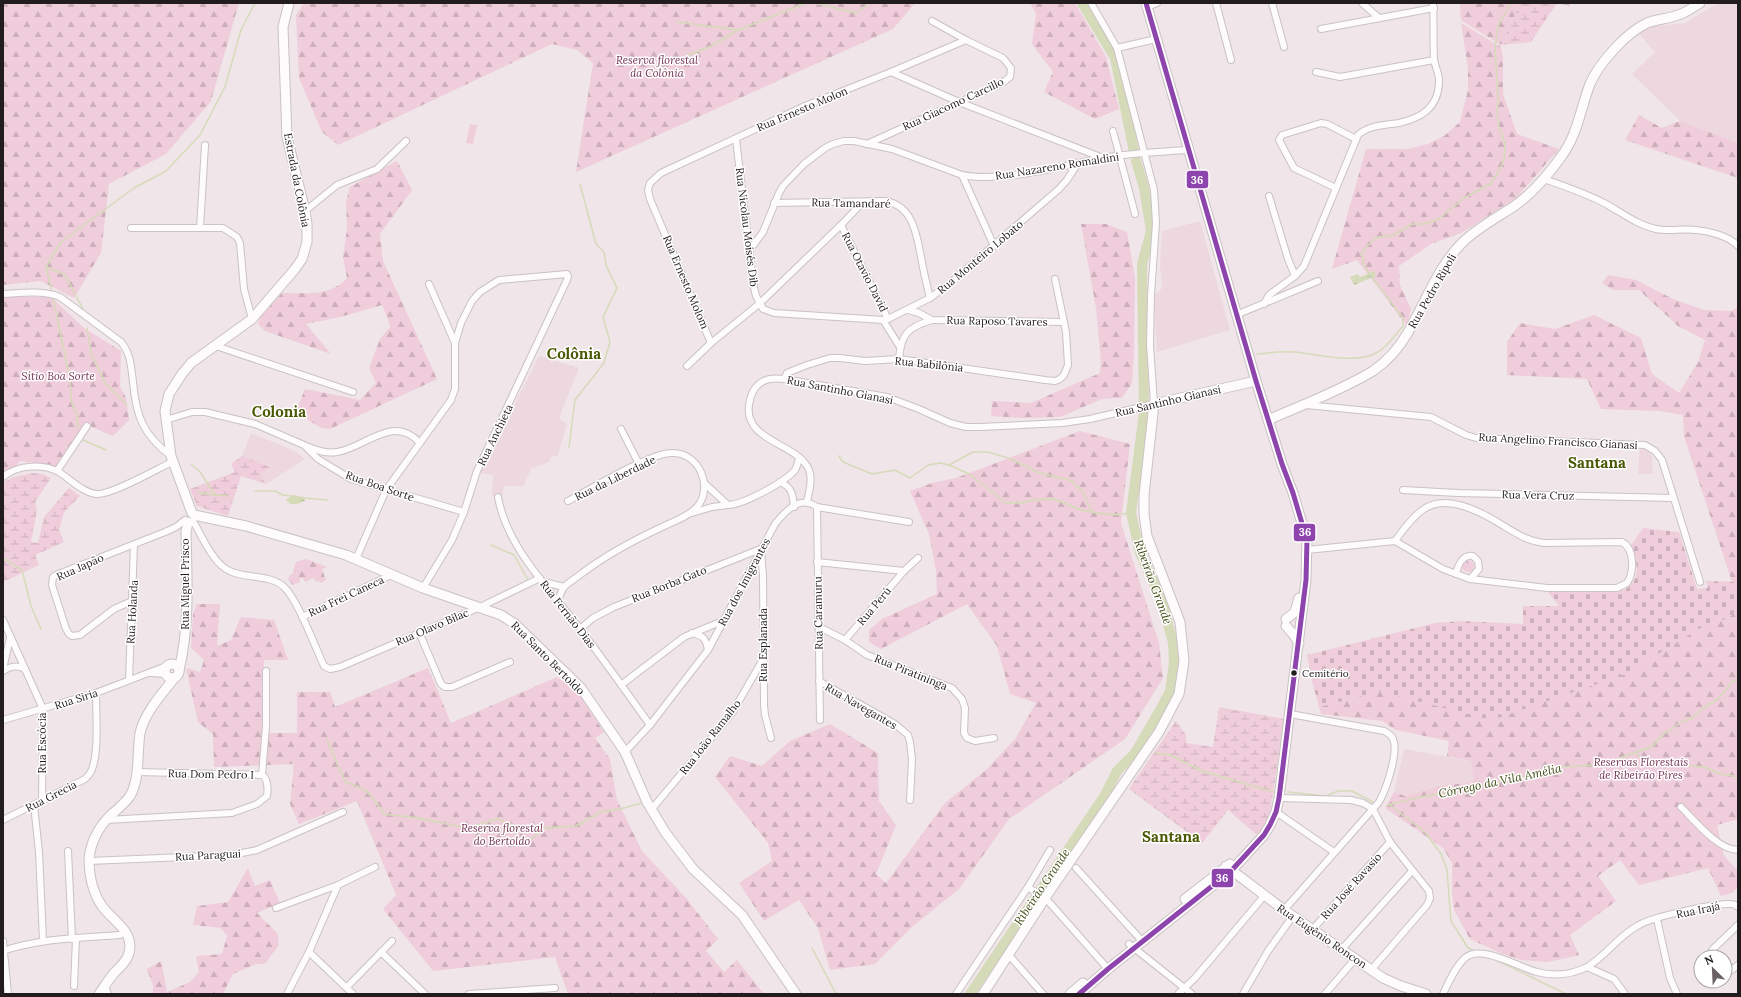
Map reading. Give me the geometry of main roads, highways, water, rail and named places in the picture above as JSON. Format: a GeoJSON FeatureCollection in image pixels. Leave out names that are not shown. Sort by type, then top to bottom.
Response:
{"type":"FeatureCollection","features":[{"type":"Feature","properties":{"kind":"water"},"geometry":{"type":"Polygon","coordinates":[[[1374,271],[1376,276],[1354,285],[1350,277],[1358,274],[1360,277],[1374,271]]]}},
{"type":"Feature","properties":{"kind":"water"},"geometry":{"type":"Polygon","coordinates":[[[292,495],[304,497],[305,501],[290,504],[286,500],[292,495]]]}},
{"type":"Feature","properties":{"kind":"waterway"},"geometry":{"type":"LineString","coordinates":[[46,267],[61,242],[134,188],[166,171],[200,135],[225,87],[241,30],[255,3]]}},
{"type":"Feature","properties":{"kind":"waterway"},"geometry":{"type":"LineString","coordinates":[[677,22],[738,30],[806,3]]}},
{"type":"Feature","properties":{"kind":"waterway"},"geometry":{"type":"LineString","coordinates":[[815,3],[856,13],[870,3]]}},
{"type":"Feature","properties":{"kind":"waterway","name":"Ribeirão Grande"},"geometry":{"type":"LineString","coordinates":[[1082,3],[1115,58],[1134,152]]}},
{"type":"Feature","properties":{"kind":"waterway"},"geometry":{"type":"LineString","coordinates":[[1370,274],[1364,265],[1362,253],[1368,245],[1378,237],[1394,235],[1412,224],[1424,224],[1437,220],[1464,198],[1490,184],[1498,173],[1504,160],[1505,144],[1499,127],[1497,112],[1498,98],[1495,48],[1498,26],[1511,3]]}},
{"type":"Feature","properties":{"kind":"waterway"},"geometry":{"type":"LineString","coordinates":[[686,56],[711,46],[738,30]]}},
{"type":"Feature","properties":{"kind":"waterway","name":"Ribeirão Grande"},"geometry":{"type":"LineString","coordinates":[[970,994],[1105,795],[1117,771],[1135,753],[1170,691],[1174,663],[1173,643],[1161,598],[1140,553],[1131,513],[1144,413],[1142,264],[1151,231],[1144,188],[1136,161]]}},
{"type":"Feature","properties":{"kind":"waterway"},"geometry":{"type":"LineString","coordinates":[[569,447],[575,400],[604,363],[610,342],[603,317],[617,288],[606,265],[604,252],[596,244],[580,184]]}},
{"type":"Feature","properties":{"kind":"waterway"},"geometry":{"type":"LineString","coordinates":[[46,267],[65,275],[84,311]]}},
{"type":"Feature","properties":{"kind":"waterway"},"geometry":{"type":"LineString","coordinates":[[46,267],[51,289]]}},
{"type":"Feature","properties":{"kind":"waterway"},"geometry":{"type":"LineString","coordinates":[[1257,354],[1289,352],[1335,358],[1356,358],[1365,357],[1378,352],[1390,342],[1403,326],[1403,318],[1372,277]]}},
{"type":"Feature","properties":{"kind":"waterway"},"geometry":{"type":"LineString","coordinates":[[53,298],[69,374],[72,404],[77,415],[78,428]]}},
{"type":"Feature","properties":{"kind":"waterway"},"geometry":{"type":"LineString","coordinates":[[87,328],[91,353],[105,383],[127,405]]}},
{"type":"Feature","properties":{"kind":"waterway","name":"Ribeirão Grande"},"geometry":{"type":"LineString","coordinates":[[1144,394],[1151,391]]}},
{"type":"Feature","properties":{"kind":"waterway"},"geometry":{"type":"LineString","coordinates":[[83,440],[106,450]]}},
{"type":"Feature","properties":{"kind":"waterway"},"geometry":{"type":"LineString","coordinates":[[839,456],[842,461],[872,474],[895,470],[910,478],[928,465],[940,463],[949,465],[973,452],[988,452],[1011,459],[1037,472],[1072,481],[1083,492],[1092,512],[1113,515],[1131,513]]}},
{"type":"Feature","properties":{"kind":"waterway"},"geometry":{"type":"LineString","coordinates":[[191,464],[200,472],[215,495]]}},
{"type":"Feature","properties":{"kind":"waterway"},"geometry":{"type":"LineString","coordinates":[[949,465],[969,474],[1006,503],[1022,503],[1032,500],[1054,499],[1081,510],[1092,512]]}},
{"type":"Feature","properties":{"kind":"waterway"},"geometry":{"type":"LineString","coordinates":[[255,491],[275,491],[283,495],[292,496]]}},
{"type":"Feature","properties":{"kind":"waterway"},"geometry":{"type":"LineString","coordinates":[[198,493],[227,496]]}},
{"type":"Feature","properties":{"kind":"waterway"},"geometry":{"type":"LineString","coordinates":[[304,498],[328,500]]}},
{"type":"Feature","properties":{"kind":"waterway"},"geometry":{"type":"LineString","coordinates":[[491,545],[514,555],[528,580]]}},
{"type":"Feature","properties":{"kind":"waterway"},"geometry":{"type":"LineString","coordinates":[[3,558],[22,570],[31,606],[41,629]]}},
{"type":"Feature","properties":{"kind":"waterway","name":"Córrego da Vila Amélia"},"geometry":{"type":"LineString","coordinates":[[1387,805],[1535,775],[1560,767],[1599,765],[1618,759],[1653,746],[1664,734],[1683,721],[1691,719],[1706,706],[1718,699],[1733,681],[1738,679]]}},
{"type":"Feature","properties":{"kind":"waterway"},"geometry":{"type":"LineString","coordinates":[[327,740],[345,782],[359,787],[369,793],[384,814],[418,818],[467,828],[497,819],[513,825],[519,844],[532,839],[544,828],[576,826],[601,812],[642,803]]}},
{"type":"Feature","properties":{"kind":"waterway","name":"Córrego da Vila Amélia"},"geometry":{"type":"LineString","coordinates":[[1635,752],[1641,758],[1660,763],[1676,762],[1691,766],[1704,767],[1717,773],[1738,777]]}},
{"type":"Feature","properties":{"kind":"waterway"},"geometry":{"type":"LineString","coordinates":[[1155,753],[1170,755],[1202,771],[1274,792]]}},
{"type":"Feature","properties":{"kind":"waterway"},"geometry":{"type":"LineString","coordinates":[[1288,792],[1326,796],[1338,791],[1352,791],[1373,802]]}},
{"type":"Feature","properties":{"kind":"waterway"},"geometry":{"type":"LineString","coordinates":[[1390,805],[1425,832],[1441,854],[1447,870],[1451,921],[1468,948],[1476,952]]}},
{"type":"Feature","properties":{"kind":"waterway"},"geometry":{"type":"LineString","coordinates":[[812,948],[836,994]]}},
{"type":"Feature","properties":{"kind":"waterway"},"geometry":{"type":"LineString","coordinates":[[1492,958],[1566,994]]}},
{"type":"Feature","properties":{"kind":"place","name":"Cemitério"},"geometry":{"type":"Point","coordinates":[1294,673]}},
{"type":"Feature","properties":{"kind":"district","name":"Colônia"},"geometry":{"type":"Point","coordinates":[574,354]}},
{"type":"Feature","properties":{"kind":"district","name":"Colonia"},"geometry":{"type":"Point","coordinates":[279,412]}},
{"type":"Feature","properties":{"kind":"district","name":"Santana"},"geometry":{"type":"Point","coordinates":[1597,463]}},
{"type":"Feature","properties":{"kind":"district","name":"Santana"},"geometry":{"type":"Point","coordinates":[1171,837]}},
{"type":"Feature","properties":{"kind":"park label","name":"Reserva florestal da Colônia"},"geometry":{"type":"Point","coordinates":[657,66]}},
{"type":"Feature","properties":{"kind":"park label","name":"Sítio Boa Sorte"},"geometry":{"type":"Point","coordinates":[58,376]}},
{"type":"Feature","properties":{"kind":"park label","name":"Reservas Florestais de Ribeirão Pires"},"geometry":{"type":"Point","coordinates":[1641,768]}},
{"type":"Feature","properties":{"kind":"park label","name":"Reserva florestal do Bertoldo"},"geometry":{"type":"Point","coordinates":[502,834]}}]}
